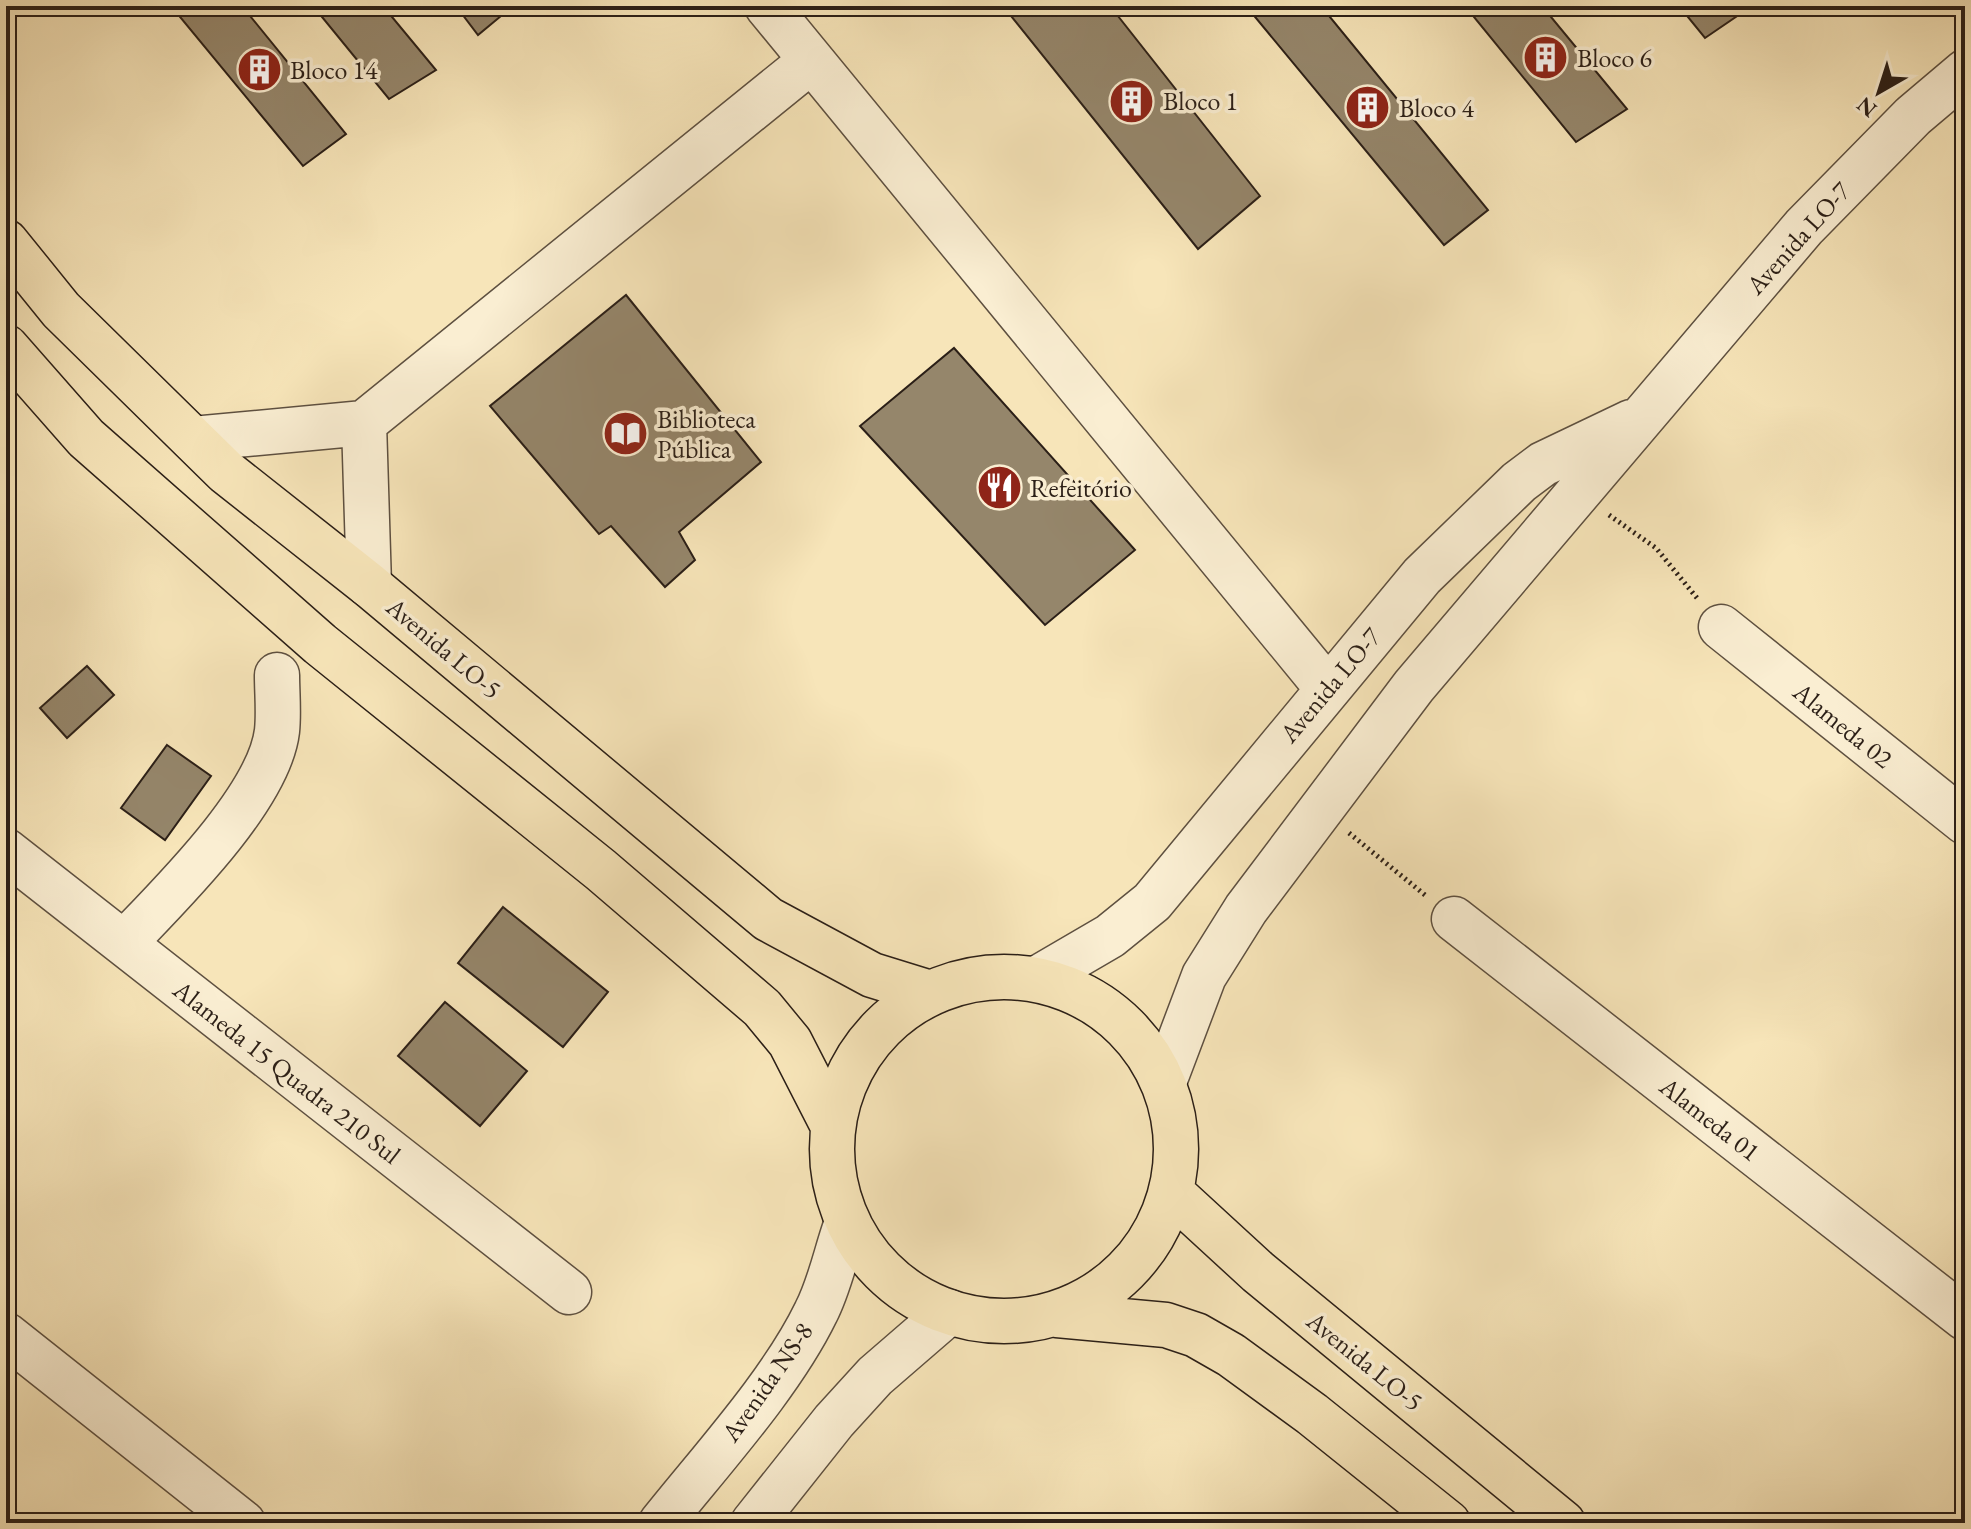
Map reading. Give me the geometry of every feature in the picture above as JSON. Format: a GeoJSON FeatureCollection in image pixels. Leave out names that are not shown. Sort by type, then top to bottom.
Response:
{"type":"FeatureCollection","features":[{"type":"Feature","properties":{"kind":"main road","name":"Avenida LO-5"},"geometry":{"type":"LineString","coordinates":[[6,242],[61,310],[226,472],[369,585],[768,919],[872,975],[927,992]]}},
{"type":"Feature","properties":{"kind":"main road"},"geometry":{"type":"LineString","coordinates":[[6,347],[86,438],[297,624],[601,870],[762,1008],[790,1042],[832,1124]]}},
{"type":"Feature","properties":{"kind":"main road"},"geometry":{"type":"LineString","coordinates":[[1057,1315],[1108,1288],[1149,1246],[1172,1193],[1178,1137],[1164,1082],[1135,1034],[1090,998],[1038,978],[981,976],[927,992],[881,1025],[848,1071],[832,1124],[833,1181],[846,1225],[891,1281],[949,1312],[999,1323],[1057,1315],[1166,1325],[1196,1335],[1231,1355],[1312,1414],[1448,1523]]}},
{"type":"Feature","properties":{"kind":"main road","name":"Avenida LO-5"},"geometry":{"type":"LineString","coordinates":[[1172,1193],[1258,1272],[1563,1523]]}},
{"type":"Feature","properties":{"kind":"street"},"geometry":{"type":"LineString","coordinates":[[767,6],[1327,688]]}},
{"type":"Feature","properties":{"kind":"street"},"geometry":{"type":"LineString","coordinates":[[193,439],[364,423],[811,61]]}},
{"type":"Feature","properties":{"kind":"street","name":"Avenida LO-7"},"geometry":{"type":"LineString","coordinates":[[1164,1082],[1204,976],[1246,909],[1414,686],[1804,227],[1913,116],[1965,72]]}},
{"type":"Feature","properties":{"kind":"street","name":"Avenida LO-7"},"geometry":{"type":"LineString","coordinates":[[1038,978],[1110,936],[1152,902],[1422,576],[1519,482],[1543,464],[1644,416]]}},
{"type":"Feature","properties":{"kind":"street"},"geometry":{"type":"LineString","coordinates":[[364,423],[369,585]]}},
{"type":"Feature","properties":{"kind":"street","name":"Alameda 02"},"geometry":{"type":"LineString","coordinates":[[1721,627],[1965,822]]}},
{"type":"Feature","properties":{"kind":"street"},"geometry":{"type":"LineString","coordinates":[[124,943],[185,879],[243,806],[267,763],[277,732],[277,675]]}},
{"type":"Feature","properties":{"kind":"street","name":"Alameda 15 Quadra 210 Sul"},"geometry":{"type":"LineString","coordinates":[[6,851],[569,1292]]}},
{"type":"Feature","properties":{"kind":"street","name":"Alameda 01"},"geometry":{"type":"LineString","coordinates":[[1454,919],[1965,1318]]}},
{"type":"Feature","properties":{"kind":"street","name":"Avenida NS-8"},"geometry":{"type":"LineString","coordinates":[[661,1523],[800,1342],[818,1309],[846,1225]]}},
{"type":"Feature","properties":{"kind":"street"},"geometry":{"type":"LineString","coordinates":[[753,1523],[834,1421],[875,1376],[949,1312]]}},
{"type":"Feature","properties":{"kind":"street"},"geometry":{"type":"LineString","coordinates":[[6,1335],[243,1523]]}},
{"type":"Feature","properties":{"kind":"path"},"geometry":{"type":"LineString","coordinates":[[1578,494],[1656,548],[1721,627]]}},
{"type":"Feature","properties":{"kind":"path"},"geometry":{"type":"LineString","coordinates":[[1321,810],[1454,919]]}},
{"type":"Feature","properties":{"kind":"building","name":"Bloco 14"},"geometry":{"type":"Polygon","coordinates":[[[171,6],[242,6],[346,134],[303,166],[171,6]]]}},
{"type":"Feature","properties":{"kind":"building"},"geometry":{"type":"Polygon","coordinates":[[[313,6],[383,6],[436,70],[389,99],[313,6]]]}},
{"type":"Feature","properties":{"kind":"building"},"geometry":{"type":"Polygon","coordinates":[[[456,6],[513,6],[478,35],[456,6]]]}},
{"type":"Feature","properties":{"kind":"building"},"geometry":{"type":"Polygon","coordinates":[[[456,6],[513,6],[478,35],[456,6]]]}},
{"type":"Feature","properties":{"kind":"building","name":"Bloco 1"},"geometry":{"type":"Polygon","coordinates":[[[1003,6],[1110,6],[1260,196],[1198,249],[1003,6]]]}},
{"type":"Feature","properties":{"kind":"building","name":"Bloco 4"},"geometry":{"type":"Polygon","coordinates":[[[1246,6],[1321,6],[1488,210],[1444,245],[1246,6]]]}},
{"type":"Feature","properties":{"kind":"building","name":"Bloco 6"},"geometry":{"type":"Polygon","coordinates":[[[1465,6],[1542,6],[1627,109],[1576,142],[1465,6]]]}},
{"type":"Feature","properties":{"kind":"building"},"geometry":{"type":"Polygon","coordinates":[[[1679,6],[1738,6],[1743,12],[1705,38],[1679,6]]]}},
{"type":"Feature","properties":{"kind":"building","name":"Biblioteca Pública"},"geometry":{"type":"Polygon","coordinates":[[[626,295],[761,462],[679,532],[695,560],[665,587],[611,526],[599,534],[490,406],[626,295]]]}},
{"type":"Feature","properties":{"kind":"building","name":"Refeitório"},"geometry":{"type":"Polygon","coordinates":[[[954,348],[1135,550],[1045,625],[860,426],[954,348]]]}},
{"type":"Feature","properties":{"kind":"building"},"geometry":{"type":"Polygon","coordinates":[[[87,666],[114,695],[67,738],[40,708],[87,666]]]}},
{"type":"Feature","properties":{"kind":"building"},"geometry":{"type":"Polygon","coordinates":[[[167,745],[211,776],[165,840],[121,808],[167,745]]]}},
{"type":"Feature","properties":{"kind":"building"},"geometry":{"type":"Polygon","coordinates":[[[503,907],[608,992],[563,1047],[458,963],[503,907]]]}},
{"type":"Feature","properties":{"kind":"building"},"geometry":{"type":"Polygon","coordinates":[[[445,1002],[527,1071],[480,1126],[398,1056],[445,1002]]]}},
{"type":"Feature","properties":{"kind":"place","name":"Bloco 6"},"geometry":{"type":"Point","coordinates":[1546,58]}},
{"type":"Feature","properties":{"kind":"place","name":"Bloco 14"},"geometry":{"type":"Point","coordinates":[259,70]}},
{"type":"Feature","properties":{"kind":"place","name":"Bloco 1"},"geometry":{"type":"Point","coordinates":[1132,101]}},
{"type":"Feature","properties":{"kind":"place","name":"Bloco 4"},"geometry":{"type":"Point","coordinates":[1368,108]}},
{"type":"Feature","properties":{"kind":"place","name":"Biblioteca Pública"},"geometry":{"type":"Point","coordinates":[626,434]}},
{"type":"Feature","properties":{"kind":"place","name":"Refeitório"},"geometry":{"type":"Point","coordinates":[999,488]}}]}
